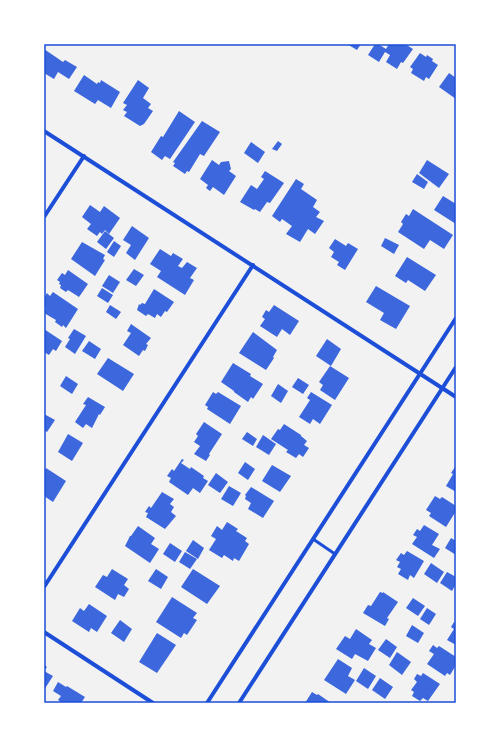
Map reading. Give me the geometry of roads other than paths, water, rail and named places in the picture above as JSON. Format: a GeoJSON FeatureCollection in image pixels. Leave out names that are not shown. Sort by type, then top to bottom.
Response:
{"type":"FeatureCollection","features":[{"type":"Feature","properties":{"kind":"street"},"geometry":{"type":"LineString","coordinates":[[44,131],[456,397]]}},
{"type":"Feature","properties":{"kind":"street"},"geometry":{"type":"LineString","coordinates":[[44,217],[84,156]]}},
{"type":"Feature","properties":{"kind":"street"},"geometry":{"type":"LineString","coordinates":[[44,587],[253,265]]}},
{"type":"Feature","properties":{"kind":"street"},"geometry":{"type":"LineString","coordinates":[[207,703],[456,318]]}},
{"type":"Feature","properties":{"kind":"street"},"geometry":{"type":"LineString","coordinates":[[238,703],[456,367]]}},
{"type":"Feature","properties":{"kind":"street"},"geometry":{"type":"LineString","coordinates":[[44,632],[153,703]]}},
{"type":"Feature","properties":{"kind":"lane"},"geometry":{"type":"LineString","coordinates":[[313,539],[335,554]]}}]}
